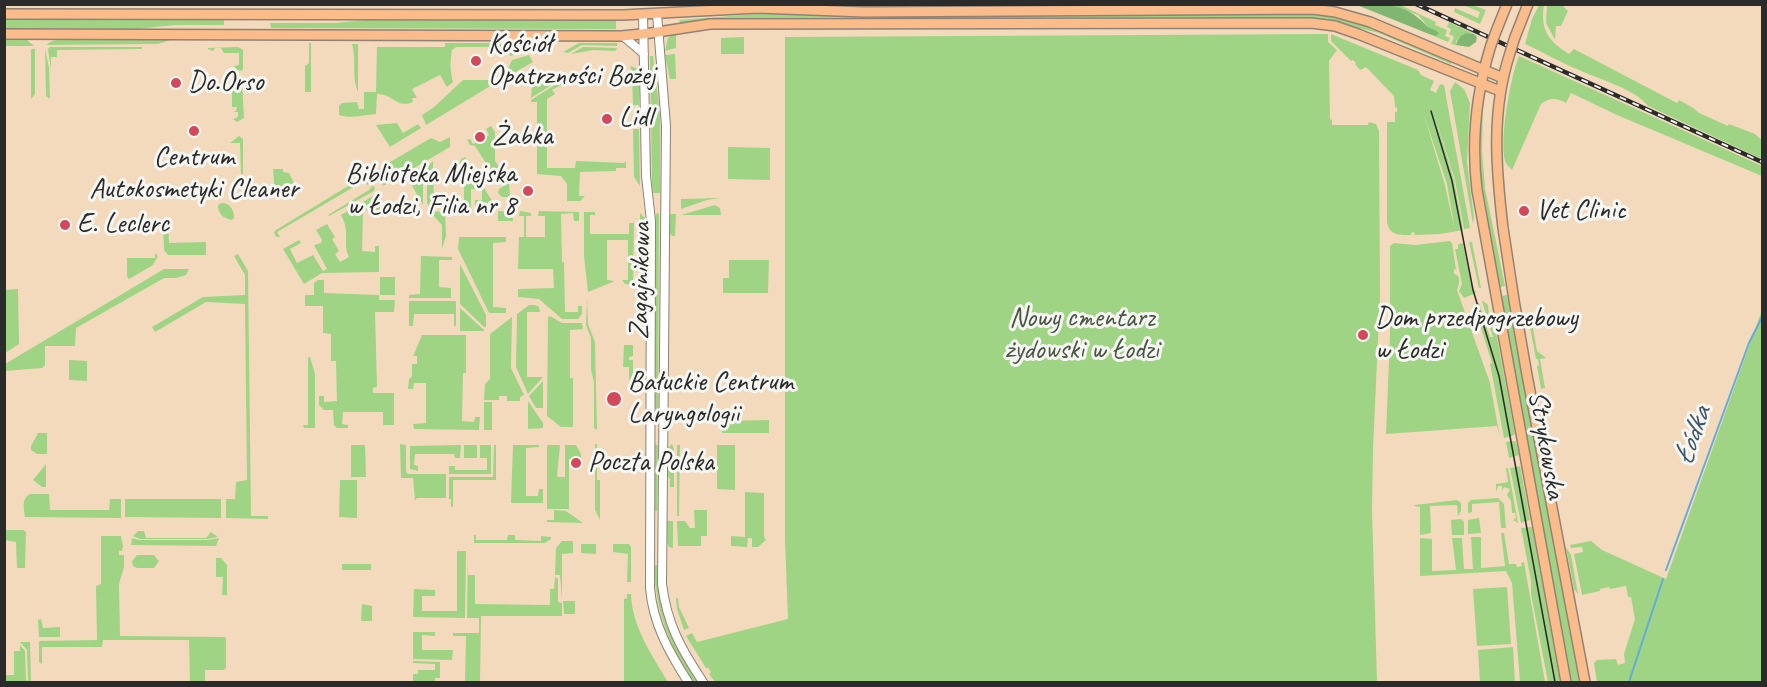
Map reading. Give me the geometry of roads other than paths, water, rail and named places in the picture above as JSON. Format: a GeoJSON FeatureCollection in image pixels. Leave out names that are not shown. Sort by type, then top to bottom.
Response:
{"type":"FeatureCollection","features":[{"type":"Feature","properties":{"kind":"main road","name":"Strykowska"},"geometry":{"type":"LineString","coordinates":[[1507,4],[1491,45],[1480,84],[1474,128],[1477,190],[1566,682]]}},
{"type":"Feature","properties":{"kind":"main road","name":"Strykowska"},"geometry":{"type":"LineString","coordinates":[[1528,4],[1515,37],[1500,91],[1496,126],[1496,162],[1509,275],[1585,682]]}},
{"type":"Feature","properties":{"kind":"main road"},"geometry":{"type":"LineString","coordinates":[[4,14],[657,14],[758,8],[864,12],[1319,10],[1350,15],[1370,22],[1503,78]]}},
{"type":"Feature","properties":{"kind":"main road"},"geometry":{"type":"LineString","coordinates":[[4,34],[623,36],[710,24],[1311,23],[1335,26],[1358,33],[1500,91]]}},
{"type":"Feature","properties":{"kind":"street","name":"Zagajnikowa"},"geometry":{"type":"LineString","coordinates":[[643,14],[646,176],[651,221],[650,588],[653,610],[661,634],[688,682]]}},
{"type":"Feature","properties":{"kind":"street","name":"Zagajnikowa"},"geometry":{"type":"LineString","coordinates":[[657,14],[666,126],[662,584],[667,615],[676,637],[703,682]]}},
{"type":"Feature","properties":{"kind":"street"},"geometry":{"type":"LineString","coordinates":[[623,36],[644,54]]}},
{"type":"Feature","properties":{"kind":"waterway","name":"Łódka"},"geometry":{"type":"LineString","coordinates":[[1666,570],[1749,343],[1762,317]]}},
{"type":"Feature","properties":{"kind":"waterway","name":"Łódka"},"geometry":{"type":"LineString","coordinates":[[1629,682],[1663,579]]}},
{"type":"Feature","properties":{"kind":"tram line"},"geometry":{"type":"LineString","coordinates":[[1431,111],[1452,181],[1473,290],[1499,376],[1555,682]]}},
{"type":"Feature","properties":{"kind":"railway"},"geometry":{"type":"LineString","coordinates":[[1416,4],[1762,162]]}},
{"type":"Feature","properties":{"kind":"place","name":"Kościół Opatrzności Bożej"},"geometry":{"type":"Point","coordinates":[476,61]}},
{"type":"Feature","properties":{"kind":"place","name":"Do.Orso"},"geometry":{"type":"Point","coordinates":[176,83]}},
{"type":"Feature","properties":{"kind":"place","name":"Lidl"},"geometry":{"type":"Point","coordinates":[607,119]}},
{"type":"Feature","properties":{"kind":"place","name":"Centrum Autokosmetyki Cleaner"},"geometry":{"type":"Point","coordinates":[194,131]}},
{"type":"Feature","properties":{"kind":"place","name":"Żabka"},"geometry":{"type":"Point","coordinates":[480,137]}},
{"type":"Feature","properties":{"kind":"place","name":"Biblioteka Miejska w Łodzi, Filia nr 8"},"geometry":{"type":"Point","coordinates":[528,191]}},
{"type":"Feature","properties":{"kind":"place","name":"Vet Clinic"},"geometry":{"type":"Point","coordinates":[1524,211]}},
{"type":"Feature","properties":{"kind":"place","name":"E. Leclerc"},"geometry":{"type":"Point","coordinates":[65,225]}},
{"type":"Feature","properties":{"kind":"place","name":"Dom przedpogrzebowy w Łodzi"},"geometry":{"type":"Point","coordinates":[1363,335]}},
{"type":"Feature","properties":{"kind":"place","name":"Bałuckie Centrum Laryngologii"},"geometry":{"type":"Point","coordinates":[614,399]}},
{"type":"Feature","properties":{"kind":"place","name":"Poczta Polska"},"geometry":{"type":"Point","coordinates":[576,463]}},
{"type":"Feature","properties":{"kind":"park label","name":"Nowy cmentarz żydowski w Łodzi"},"geometry":{"type":"Point","coordinates":[1082,335]}}]}
